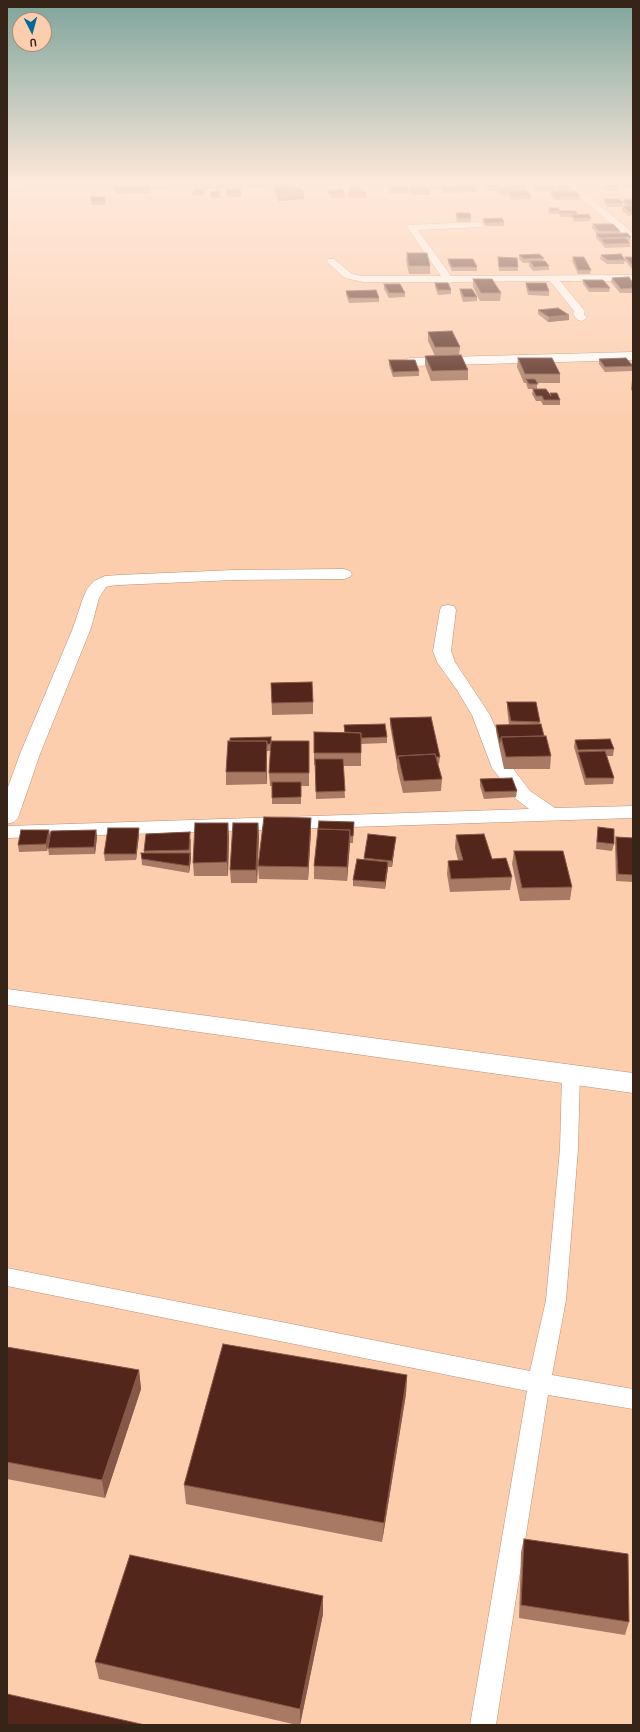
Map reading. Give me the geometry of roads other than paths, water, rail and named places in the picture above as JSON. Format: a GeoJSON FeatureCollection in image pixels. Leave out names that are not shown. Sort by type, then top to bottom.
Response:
{"type":"FeatureCollection","features":[{"type":"Feature","properties":{"kind":"street"},"geometry":{"type":"LineString","coordinates":[[336,265],[350,276],[363,279],[449,280],[633,278]]}},
{"type":"Feature","properties":{"kind":"street"},"geometry":{"type":"LineString","coordinates":[[438,265],[449,280]]}},
{"type":"Feature","properties":{"kind":"street"},"geometry":{"type":"LineString","coordinates":[[553,279],[580,311],[578,314],[582,318]]}},
{"type":"Feature","properties":{"kind":"street"},"geometry":{"type":"LineString","coordinates":[[410,362],[633,356]]}},
{"type":"Feature","properties":{"kind":"street"},"geometry":{"type":"LineString","coordinates":[[7,818],[30,754],[82,628],[91,598],[95,589],[100,584],[105,581],[119,580],[234,575],[344,574]]}},
{"type":"Feature","properties":{"kind":"street"},"geometry":{"type":"LineString","coordinates":[[448,610],[442,651],[446,662],[466,690],[481,715],[502,768],[523,794],[550,814]]}},
{"type":"Feature","properties":{"kind":"street"},"geometry":{"type":"LineString","coordinates":[[7,832],[633,812]]}},
{"type":"Feature","properties":{"kind":"street"},"geometry":{"type":"LineString","coordinates":[[7,997],[633,1083]]}},
{"type":"Feature","properties":{"kind":"lane"},"geometry":{"type":"LineString","coordinates":[[484,1725],[539,1383],[556,1300],[569,1148],[571,1074]]}},
{"type":"Feature","properties":{"kind":"lane"},"geometry":{"type":"LineString","coordinates":[[7,1277],[539,1383],[633,1399]]}}]}
